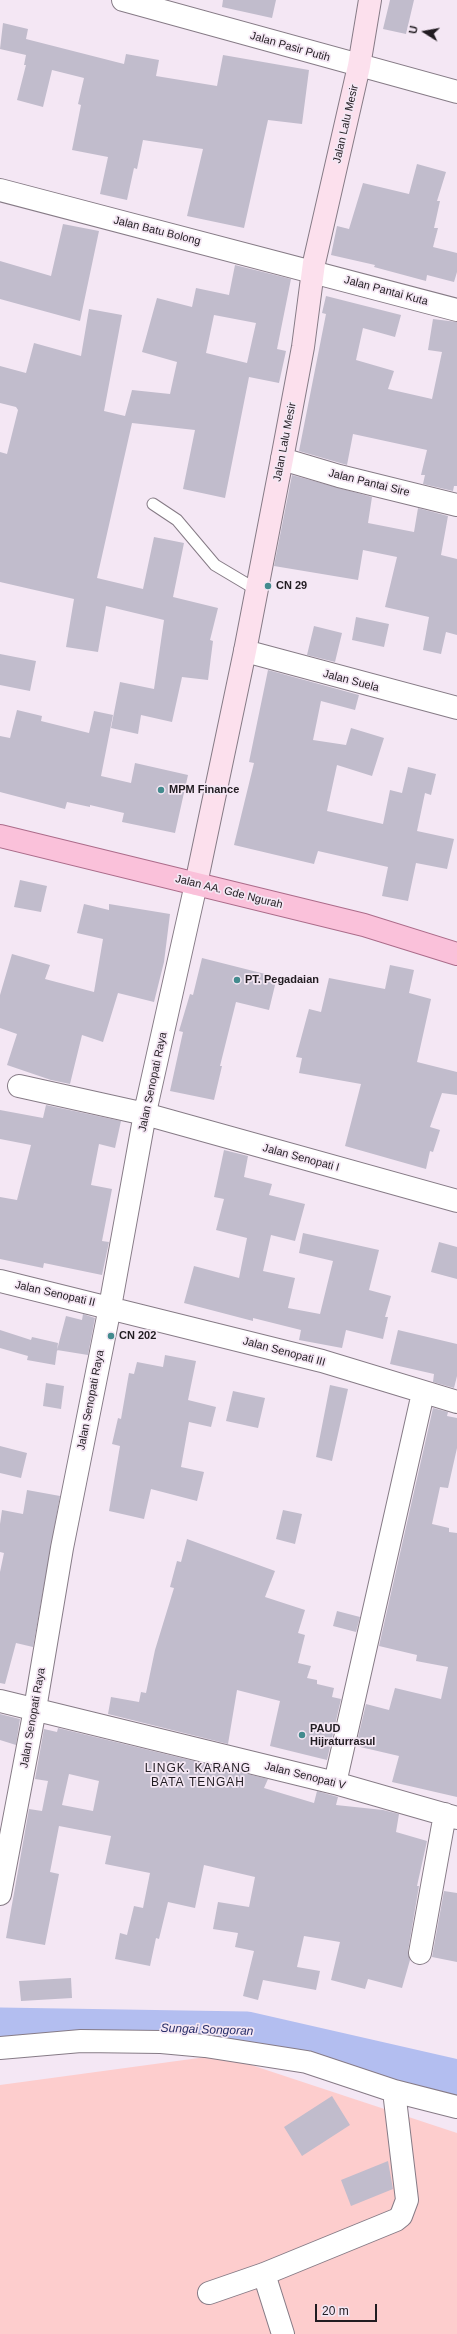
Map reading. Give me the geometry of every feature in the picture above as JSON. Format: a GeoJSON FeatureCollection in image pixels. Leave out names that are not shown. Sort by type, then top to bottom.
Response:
{"type":"FeatureCollection","features":[{"type":"Feature","properties":{"kind":"main road","name":"Jalan AA. Gde Ngurah"},"geometry":{"type":"LineString","coordinates":[[0,836],[364,925],[457,954]]}},
{"type":"Feature","properties":{"kind":"street","name":"Jalan Pasir Putih"},"geometry":{"type":"LineString","coordinates":[[123,0],[457,92]]}},
{"type":"Feature","properties":{"kind":"street","name":"Jalan Lalu Mesir"},"geometry":{"type":"LineString","coordinates":[[196,884],[246,651],[303,347],[314,273],[359,66],[370,0]]}},
{"type":"Feature","properties":{"kind":"street","name":"Jalan Batu Bolong"},"geometry":{"type":"LineString","coordinates":[[0,190],[314,273]]}},
{"type":"Feature","properties":{"kind":"street","name":"Jalan Pantai Kuta"},"geometry":{"type":"LineString","coordinates":[[314,273],[457,310]]}},
{"type":"Feature","properties":{"kind":"street","name":"Jalan Pantai Sire"},"geometry":{"type":"LineString","coordinates":[[282,459],[339,476],[457,505]]}},
{"type":"Feature","properties":{"kind":"street","name":"Jalan Suela"},"geometry":{"type":"LineString","coordinates":[[246,651],[457,708]]}},
{"type":"Feature","properties":{"kind":"street","name":"Jalan Senopati Raya"},"geometry":{"type":"LineString","coordinates":[[0,1894],[35,1709],[62,1548],[110,1307],[145,1114],[196,884]]}},
{"type":"Feature","properties":{"kind":"street","name":"Jalan Senopati I"},"geometry":{"type":"LineString","coordinates":[[19,1086],[145,1114],[457,1201]]}},
{"type":"Feature","properties":{"kind":"street","name":"Jalan Senopati II"},"geometry":{"type":"LineString","coordinates":[[0,1281],[110,1307]]}},
{"type":"Feature","properties":{"kind":"street","name":"Jalan Senopati III"},"geometry":{"type":"LineString","coordinates":[[110,1307],[322,1361],[423,1393],[457,1402]]}},
{"type":"Feature","properties":{"kind":"street"},"geometry":{"type":"LineString","coordinates":[[335,1783],[423,1393]]}},
{"type":"Feature","properties":{"kind":"street","name":"Jalan Senopati V"},"geometry":{"type":"LineString","coordinates":[[0,1701],[335,1783],[451,1816]]}},
{"type":"Feature","properties":{"kind":"street"},"geometry":{"type":"LineString","coordinates":[[420,1953],[451,1816]]}},
{"type":"Feature","properties":{"kind":"street"},"geometry":{"type":"LineString","coordinates":[[0,2048],[81,2041],[161,2042],[205,2046],[307,2062],[394,2091],[457,2107]]}},
{"type":"Feature","properties":{"kind":"street"},"geometry":{"type":"LineString","coordinates":[[209,2292],[264,2274],[396,2220],[404,2212],[407,2200],[394,2091]]}},
{"type":"Feature","properties":{"kind":"street"},"geometry":{"type":"LineString","coordinates":[[264,2274],[283,2334]]}},
{"type":"Feature","properties":{"kind":"lane"},"geometry":{"type":"LineString","coordinates":[[153,504],[177,520],[215,565],[257,590]]}},
{"type":"Feature","properties":{"kind":"shaded area"},"geometry":{"type":"Polygon","coordinates":[[[221,2055],[457,2133],[457,2334],[0,2334],[0,2085],[221,2055]]]}},
{"type":"Feature","properties":{"kind":"building"},"geometry":{"type":"Polygon","coordinates":[[[223,0],[276,0],[272,18],[222,7],[223,0]]]}},
{"type":"Feature","properties":{"kind":"building"},"geometry":{"type":"Polygon","coordinates":[[[390,0],[414,0],[406,34],[383,29],[390,0]]]}},
{"type":"Feature","properties":{"kind":"building"},"geometry":{"type":"Polygon","coordinates":[[[3,23],[28,29],[26,39],[124,64],[126,54],[159,60],[156,76],[217,86],[223,55],[309,70],[302,124],[268,120],[244,228],[187,216],[203,149],[143,140],[137,169],[134,168],[127,200],[100,194],[108,157],[72,150],[81,105],[78,104],[84,78],[52,70],[43,107],[17,100],[26,65],[24,65],[26,55],[0,49],[3,23]]]}},
{"type":"Feature","properties":{"kind":"building"},"geometry":{"type":"Polygon","coordinates":[[[417,164],[446,172],[437,201],[440,201],[434,228],[438,228],[433,247],[457,253],[457,272],[454,282],[427,275],[426,281],[374,267],[375,265],[331,255],[337,226],[349,229],[363,183],[409,194],[417,164]]]}},
{"type":"Feature","properties":{"kind":"building"},"geometry":{"type":"Polygon","coordinates":[[[63,224],[99,231],[80,321],[0,299],[0,261],[51,276],[63,224]]]}},
{"type":"Feature","properties":{"kind":"building"},"geometry":{"type":"Polygon","coordinates":[[[235,265],[291,279],[277,349],[286,351],[279,383],[249,377],[225,498],[183,489],[195,430],[132,423],[97,578],[143,589],[154,537],[184,543],[173,597],[218,608],[210,640],[213,641],[208,680],[182,677],[172,722],[141,715],[138,734],[111,728],[120,682],[154,689],[164,620],[106,606],[98,652],[66,647],[74,599],[0,582],[0,452],[7,454],[18,410],[16,407],[0,403],[0,366],[26,373],[34,343],[81,356],[89,309],[122,315],[104,411],[125,416],[132,390],[170,394],[177,362],[142,352],[157,298],[192,307],[196,288],[229,295],[235,265]],[[214,315],[206,353],[247,363],[256,323],[214,315]]]}},
{"type":"Feature","properties":{"kind":"building"},"geometry":{"type":"Polygon","coordinates":[[[326,296],[401,315],[395,337],[363,328],[356,360],[394,371],[388,389],[432,399],[442,352],[428,350],[433,319],[457,322],[457,486],[454,486],[453,491],[423,484],[425,475],[421,475],[427,450],[353,434],[347,465],[299,451],[326,314],[322,313],[326,296]]]}},
{"type":"Feature","properties":{"kind":"building"},"geometry":{"type":"Polygon","coordinates":[[[292,475],[372,497],[368,523],[414,532],[418,508],[448,516],[441,555],[457,559],[457,635],[446,632],[441,654],[423,650],[429,617],[385,607],[397,557],[363,550],[358,580],[274,566],[292,475]]]}},
{"type":"Feature","properties":{"kind":"building"},"geometry":{"type":"Polygon","coordinates":[[[356,617],[389,624],[384,647],[352,640],[356,617]]]}},
{"type":"Feature","properties":{"kind":"building"},"geometry":{"type":"Polygon","coordinates":[[[314,626],[342,633],[335,662],[307,655],[314,626]]]}},
{"type":"Feature","properties":{"kind":"building"},"geometry":{"type":"Polygon","coordinates":[[[0,654],[36,661],[30,691],[0,685],[0,654]]]}},
{"type":"Feature","properties":{"kind":"building"},"geometry":{"type":"Polygon","coordinates":[[[268,670],[359,695],[355,710],[321,701],[313,740],[346,745],[351,728],[384,738],[372,776],[337,765],[327,811],[383,824],[390,790],[402,793],[408,767],[436,774],[431,795],[425,793],[417,831],[454,839],[447,869],[416,863],[408,901],[382,896],[388,867],[318,851],[314,864],[234,845],[254,763],[249,762],[268,670]]]}},
{"type":"Feature","properties":{"kind":"building"},"geometry":{"type":"Polygon","coordinates":[[[17,710],[42,716],[41,721],[89,733],[94,711],[113,715],[101,776],[131,783],[135,763],[188,775],[175,833],[122,822],[124,813],[90,805],[90,807],[67,802],[65,809],[0,792],[0,736],[10,738],[17,710]]]}},
{"type":"Feature","properties":{"kind":"building"},"geometry":{"type":"Polygon","coordinates":[[[20,880],[47,886],[41,912],[14,907],[20,880]]]}},
{"type":"Feature","properties":{"kind":"building"},"geometry":{"type":"Polygon","coordinates":[[[84,904],[109,910],[109,904],[170,914],[164,962],[154,1002],[118,993],[103,1042],[82,1035],[70,1084],[51,1080],[7,1065],[17,1034],[0,1028],[0,995],[12,954],[50,965],[45,979],[94,992],[103,939],[77,933],[84,904]]]}},
{"type":"Feature","properties":{"kind":"building"},"geometry":{"type":"Polygon","coordinates":[[[202,958],[277,977],[269,1010],[236,1002],[220,1066],[222,1066],[214,1100],[170,1091],[183,1032],[179,1031],[190,994],[193,995],[202,958]]]}},
{"type":"Feature","properties":{"kind":"building"},"geometry":{"type":"Polygon","coordinates":[[[390,965],[414,970],[409,993],[431,999],[417,1062],[457,1072],[457,1095],[442,1093],[430,1127],[440,1130],[433,1152],[430,1151],[426,1169],[345,1146],[361,1084],[299,1073],[302,1058],[296,1057],[309,1009],[321,1012],[329,978],[385,989],[390,965]]]}},
{"type":"Feature","properties":{"kind":"building"},"geometry":{"type":"Polygon","coordinates":[[[46,1105],[121,1121],[115,1148],[99,1144],[91,1185],[112,1189],[102,1241],[109,1242],[102,1275],[44,1263],[43,1268],[0,1259],[0,1197],[17,1200],[31,1145],[0,1139],[0,1110],[43,1118],[46,1105]]]}},
{"type":"Feature","properties":{"kind":"building"},"geometry":{"type":"Polygon","coordinates":[[[224,1150],[248,1156],[244,1177],[272,1184],[269,1195],[305,1204],[295,1241],[271,1235],[263,1271],[295,1278],[288,1308],[320,1314],[333,1261],[299,1253],[303,1233],[379,1250],[369,1290],[391,1296],[385,1317],[388,1317],[383,1339],[346,1330],[342,1348],[299,1340],[301,1330],[253,1318],[253,1321],[184,1303],[194,1266],[239,1278],[247,1238],[216,1230],[224,1199],[214,1197],[224,1150]]]}},
{"type":"Feature","properties":{"kind":"building"},"geometry":{"type":"Polygon","coordinates":[[[439,1242],[457,1247],[457,1279],[431,1272],[439,1242]]]}},
{"type":"Feature","properties":{"kind":"building"},"geometry":{"type":"Polygon","coordinates":[[[83,1314],[95,1318],[88,1355],[57,1350],[66,1316],[82,1320],[83,1314]]]}},
{"type":"Feature","properties":{"kind":"building"},"geometry":{"type":"Polygon","coordinates":[[[0,1330],[31,1340],[32,1337],[58,1343],[55,1365],[27,1360],[28,1356],[0,1348],[0,1330]]]}},
{"type":"Feature","properties":{"kind":"building"},"geometry":{"type":"Polygon","coordinates":[[[398,1330],[457,1344],[457,1376],[454,1388],[433,1382],[434,1374],[390,1364],[398,1330]]]}},
{"type":"Feature","properties":{"kind":"building"},"geometry":{"type":"Polygon","coordinates":[[[165,1355],[196,1361],[188,1400],[216,1407],[211,1427],[189,1422],[181,1467],[204,1472],[197,1501],[151,1489],[144,1519],[109,1511],[120,1446],[112,1444],[118,1418],[121,1419],[129,1373],[134,1374],[137,1362],[163,1367],[165,1355]]]}},
{"type":"Feature","properties":{"kind":"building"},"geometry":{"type":"Polygon","coordinates":[[[46,1383],[64,1386],[61,1409],[43,1406],[46,1383]]]}},
{"type":"Feature","properties":{"kind":"building"},"geometry":{"type":"Polygon","coordinates":[[[330,1385],[348,1389],[332,1461],[316,1457],[330,1385]]]}},
{"type":"Feature","properties":{"kind":"building"},"geometry":{"type":"Polygon","coordinates":[[[233,1391],[265,1398],[258,1428],[226,1421],[233,1391]]]}},
{"type":"Feature","properties":{"kind":"building"},"geometry":{"type":"Polygon","coordinates":[[[433,1408],[448,1412],[447,1416],[457,1418],[457,1448],[448,1488],[440,1487],[432,1524],[449,1528],[449,1532],[457,1533],[457,1797],[392,1782],[399,1756],[356,1746],[366,1704],[389,1710],[395,1688],[441,1699],[448,1667],[416,1661],[417,1655],[379,1646],[433,1408]]]}},
{"type":"Feature","properties":{"kind":"building"},"geometry":{"type":"Polygon","coordinates":[[[0,1446],[27,1453],[21,1478],[0,1473],[0,1446]]]}},
{"type":"Feature","properties":{"kind":"building"},"geometry":{"type":"Polygon","coordinates":[[[27,1490],[60,1496],[33,1647],[16,1643],[5,1684],[0,1683],[0,1572],[4,1553],[0,1552],[0,1524],[2,1510],[23,1514],[27,1490]]]}},
{"type":"Feature","properties":{"kind":"building"},"geometry":{"type":"Polygon","coordinates":[[[283,1510],[302,1514],[295,1544],[276,1539],[283,1510]]]}},
{"type":"Feature","properties":{"kind":"building"},"geometry":{"type":"Polygon","coordinates":[[[187,1539],[275,1571],[265,1597],[305,1610],[298,1633],[305,1635],[298,1663],[311,1666],[307,1678],[317,1680],[317,1684],[334,1688],[332,1697],[341,1699],[327,1760],[270,1746],[280,1701],[237,1690],[228,1744],[108,1714],[111,1697],[139,1702],[141,1692],[146,1693],[155,1650],[174,1588],[170,1587],[177,1561],[181,1562],[187,1539]]]}},
{"type":"Feature","properties":{"kind":"building"},"geometry":{"type":"Polygon","coordinates":[[[337,1611],[360,1617],[356,1632],[333,1626],[337,1611]]]}},
{"type":"Feature","properties":{"kind":"building"},"geometry":{"type":"Polygon","coordinates":[[[0,1714],[20,1719],[16,1745],[0,1740],[0,1714]]]}},
{"type":"Feature","properties":{"kind":"building"},"geometry":{"type":"Polygon","coordinates":[[[58,1728],[268,1779],[264,1788],[314,1803],[317,1791],[338,1797],[336,1805],[383,1810],[399,1814],[396,1832],[427,1841],[417,1886],[419,1886],[408,1951],[410,1960],[402,1988],[368,1979],[365,1989],[331,1980],[340,1942],[304,1936],[297,1967],[320,1971],[316,1990],[263,1980],[258,2000],[243,1996],[254,1951],[235,1947],[238,1933],[213,1929],[218,1902],[249,1907],[255,1877],[204,1865],[195,1908],[168,1902],[159,1939],[156,1938],[150,1966],[115,1959],[120,1933],[127,1935],[134,1906],[143,1908],[150,1873],[105,1864],[111,1836],[59,1826],[50,1872],[59,1874],[45,1945],[6,1938],[29,1809],[42,1811],[48,1781],[35,1779],[44,1729],[57,1732],[58,1728]],[[69,1774],[62,1805],[93,1811],[99,1781],[69,1774]]]}},
{"type":"Feature","properties":{"kind":"building"},"geometry":{"type":"Polygon","coordinates":[[[444,1891],[457,1893],[457,1962],[432,1957],[444,1891]]]}},
{"type":"Feature","properties":{"kind":"building"},"geometry":{"type":"Polygon","coordinates":[[[71,1978],[72,1998],[21,2001],[19,1981],[71,1978]]]}},
{"type":"Feature","properties":{"kind":"building"},"geometry":{"type":"Polygon","coordinates":[[[332,2096],[350,2125],[302,2156],[284,2127],[332,2096]]]}},
{"type":"Feature","properties":{"kind":"building"},"geometry":{"type":"Polygon","coordinates":[[[388,2161],[393,2189],[351,2206],[341,2180],[388,2161]]]}},
{"type":"Feature","properties":{"kind":"waterway","name":"Sungai Songoran"},"geometry":{"type":"LineString","coordinates":[[0,2026],[247,2030],[457,2078]]}},
{"type":"Feature","properties":{"kind":"place","name":"CN 29"},"geometry":{"type":"Point","coordinates":[268,586]}},
{"type":"Feature","properties":{"kind":"place","name":"MPM Finance"},"geometry":{"type":"Point","coordinates":[161,790]}},
{"type":"Feature","properties":{"kind":"place","name":"PT. Pegadaian"},"geometry":{"type":"Point","coordinates":[237,980]}},
{"type":"Feature","properties":{"kind":"place","name":"CN 202"},"geometry":{"type":"Point","coordinates":[111,1336]}},
{"type":"Feature","properties":{"kind":"place","name":"PAUD Hijraturrasul"},"geometry":{"type":"Point","coordinates":[302,1735]}},
{"type":"Feature","properties":{"kind":"district","name":"LINGK. KARANG BATA TENGAH"},"geometry":{"type":"Point","coordinates":[198,1776]}}]}
